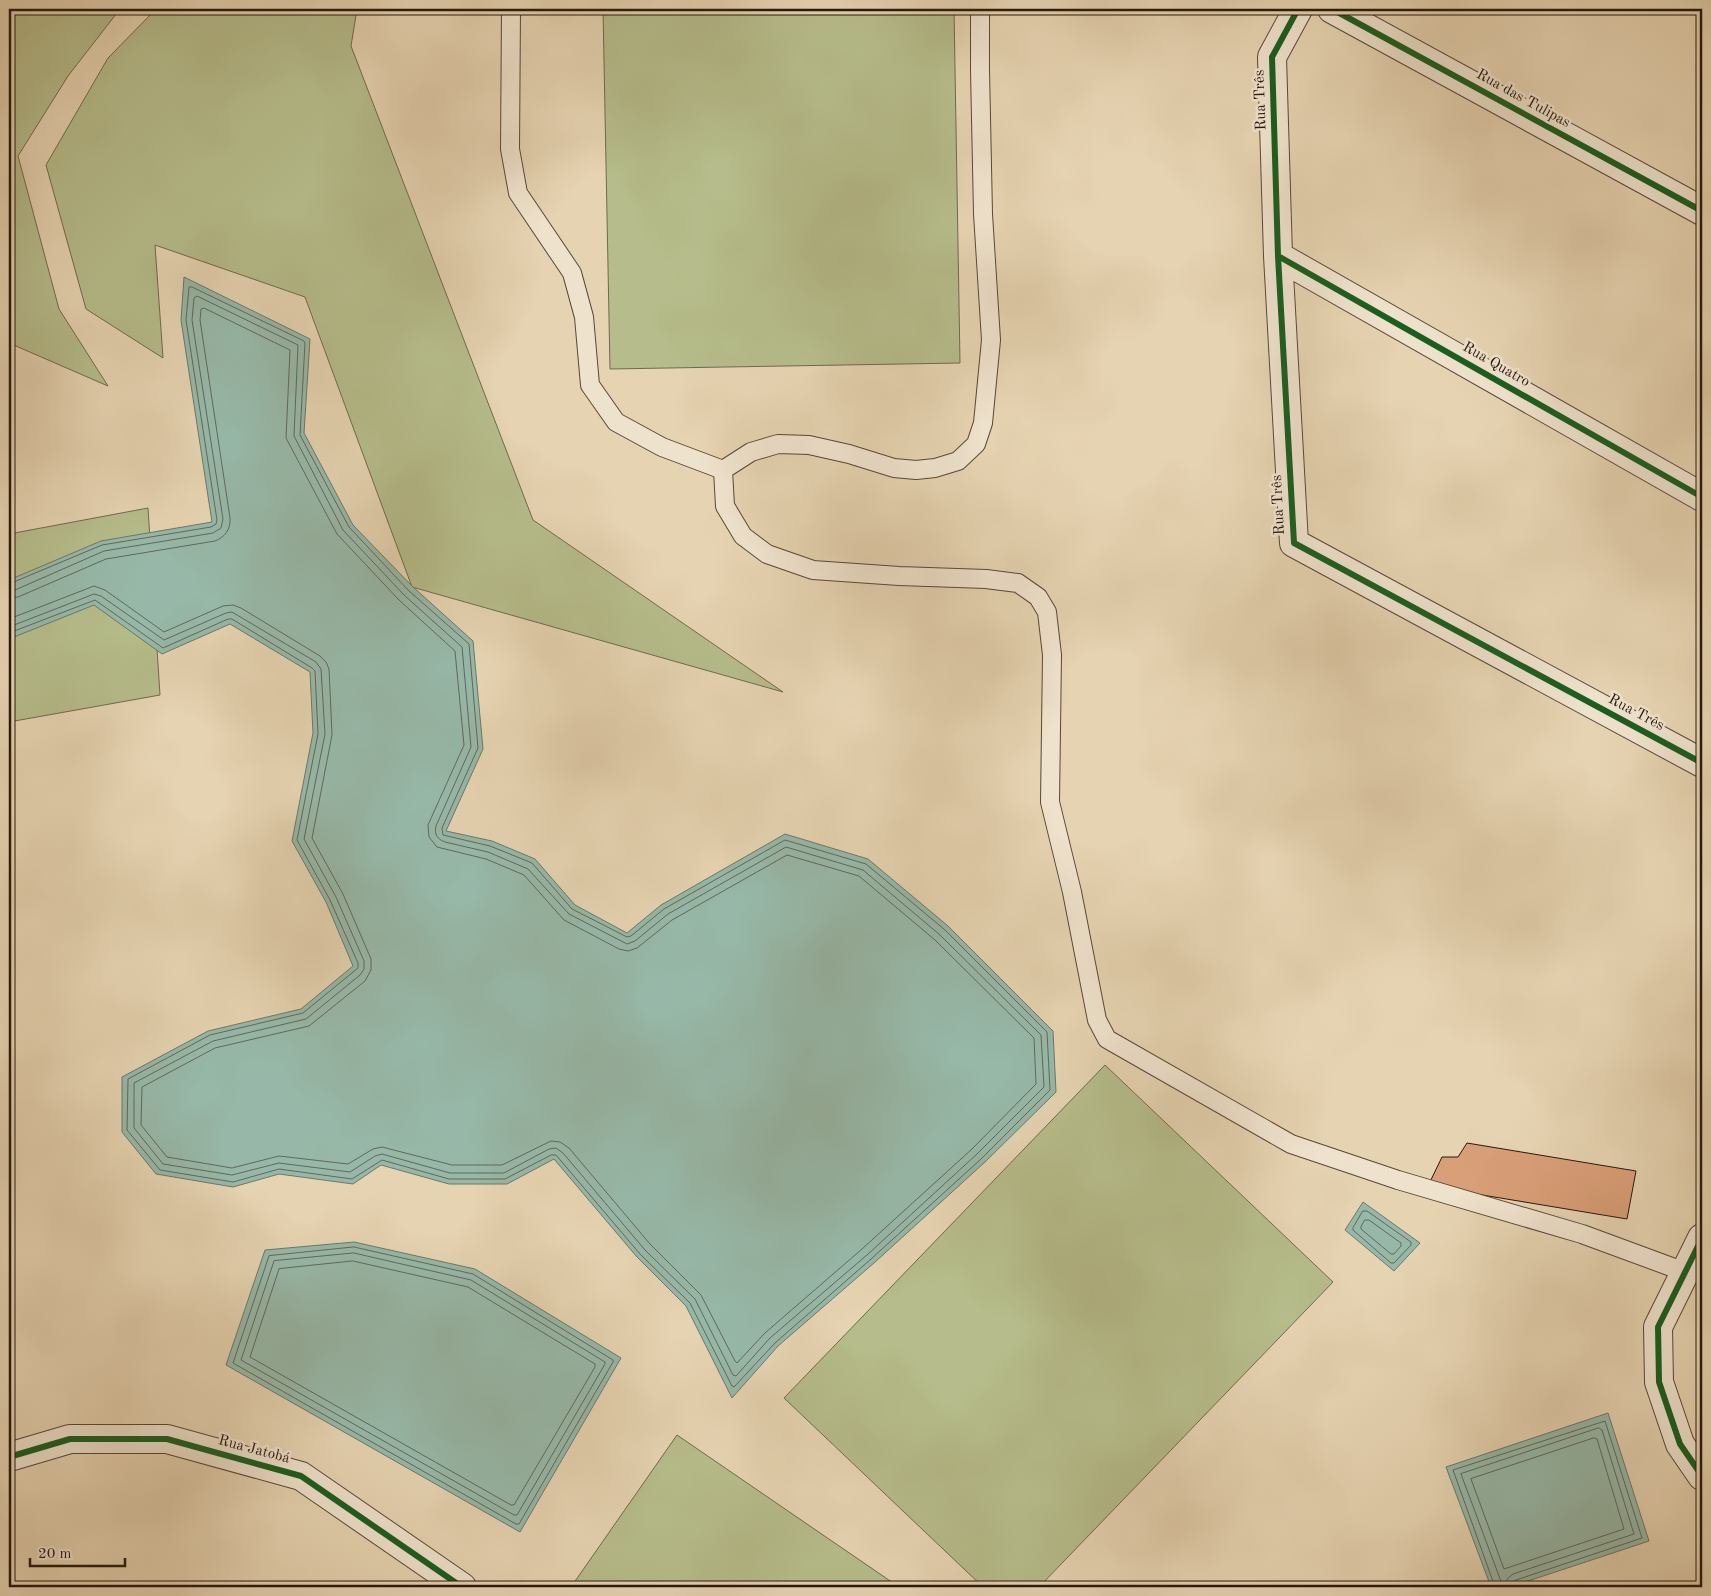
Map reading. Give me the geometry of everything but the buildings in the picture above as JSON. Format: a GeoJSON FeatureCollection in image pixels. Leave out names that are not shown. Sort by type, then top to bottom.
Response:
{"type":"FeatureCollection","features":[{"type":"Feature","properties":{"kind":"street","name":"Rua Três"},"geometry":{"type":"LineString","coordinates":[[1298,9],[1272,57],[1278,256],[1294,543],[1702,763]]}},
{"type":"Feature","properties":{"kind":"street","name":"Rua das Tulipas"},"geometry":{"type":"LineString","coordinates":[[1332,9],[1702,211]]}},
{"type":"Feature","properties":{"kind":"street","name":"Rua Quatro"},"geometry":{"type":"LineString","coordinates":[[1278,256],[1702,496]]}},
{"type":"Feature","properties":{"kind":"street"},"geometry":{"type":"LineString","coordinates":[[1702,1238],[1658,1327],[1659,1382],[1680,1444],[1702,1476]]}},
{"type":"Feature","properties":{"kind":"street","name":"Rua Jatobá"},"geometry":{"type":"LineString","coordinates":[[9,1457],[70,1439],[167,1439],[301,1476],[462,1587]]}},
{"type":"Feature","properties":{"kind":"lane"},"geometry":{"type":"LineString","coordinates":[[511,9],[510,149],[518,193],[572,272],[584,317],[590,385],[616,422],[662,448],[723,470]]}},
{"type":"Feature","properties":{"kind":"lane"},"geometry":{"type":"LineString","coordinates":[[723,470],[751,452],[778,444],[809,445],[849,454],[894,468],[916,470],[935,468],[958,461],[976,444],[983,423],[991,340],[983,214],[980,9]]}},
{"type":"Feature","properties":{"kind":"lane"},"geometry":{"type":"LineString","coordinates":[[723,470],[725,506],[743,536],[767,554],[813,570],[899,576],[986,579],[1018,583],[1038,597],[1047,612],[1052,655],[1050,802],[1072,892],[1097,1020],[1107,1039],[1291,1144],[1398,1180],[1582,1234],[1685,1272]]}},
{"type":"Feature","properties":{"kind":"green space"},"geometry":{"type":"Polygon","coordinates":[[[9,9],[120,9],[68,76],[18,156],[59,309],[108,386],[9,343],[9,9]]]}},
{"type":"Feature","properties":{"kind":"green space"},"geometry":{"type":"Polygon","coordinates":[[[156,9],[357,9],[351,46],[533,520],[783,692],[412,587],[305,297],[155,245],[163,358],[86,309],[46,165],[108,58],[156,9]]]}},
{"type":"Feature","properties":{"kind":"green space"},"geometry":{"type":"Polygon","coordinates":[[[603,9],[954,9],[960,363],[610,369],[603,9]]]}},
{"type":"Feature","properties":{"kind":"green space"},"geometry":{"type":"Polygon","coordinates":[[[148,508],[160,695],[9,722],[9,534],[148,508]]]}},
{"type":"Feature","properties":{"kind":"green space"},"geometry":{"type":"Polygon","coordinates":[[[1105,1065],[1333,1282],[1039,1587],[983,1587],[784,1398],[1105,1065]]]}},
{"type":"Feature","properties":{"kind":"green space"},"geometry":{"type":"Polygon","coordinates":[[[677,1435],[899,1587],[571,1587],[677,1435]]]}},
{"type":"Feature","properties":{"kind":"water"},"geometry":{"type":"Polygon","coordinates":[[[184,277],[310,339],[304,433],[353,525],[412,586],[473,641],[483,749],[446,831],[492,841],[535,859],[575,905],[627,933],[661,905],[785,834],[868,859],[948,926],[1053,1031],[1056,1092],[985,1162],[874,1263],[778,1346],[732,1398],[686,1306],[637,1257],[554,1159],[507,1184],[449,1184],[381,1165],[353,1184],[279,1174],[233,1187],[156,1174],[122,1132],[122,1077],[208,1031],[301,1009],[353,966],[326,902],[292,841],[313,733],[310,672],[230,624],[162,654],[94,605],[9,639],[9,580],[101,541],[212,522],[181,320],[184,277]]]}},
{"type":"Feature","properties":{"kind":"water"},"geometry":{"type":"Polygon","coordinates":[[[1363,1202],[1420,1243],[1394,1271],[1345,1230],[1363,1202]]]}},
{"type":"Feature","properties":{"kind":"water"},"geometry":{"type":"Polygon","coordinates":[[[354,1242],[475,1269],[621,1358],[520,1532],[226,1365],[265,1250],[354,1242]]]}},
{"type":"Feature","properties":{"kind":"water"},"geometry":{"type":"Polygon","coordinates":[[[1608,1413],[1649,1541],[1510,1587],[1491,1587],[1446,1467],[1608,1413]]]}},
{"type":"Feature","properties":{"kind":"cycle path"},"geometry":{"type":"LineString","coordinates":[[1298,9],[1272,57],[1278,256],[1294,543],[1702,763]]}},
{"type":"Feature","properties":{"kind":"cycle path"},"geometry":{"type":"LineString","coordinates":[[1332,9],[1702,211]]}},
{"type":"Feature","properties":{"kind":"cycle path"},"geometry":{"type":"LineString","coordinates":[[1278,256],[1702,497]]}},
{"type":"Feature","properties":{"kind":"cycle path"},"geometry":{"type":"LineString","coordinates":[[1702,1238],[1658,1327],[1659,1382],[1680,1444],[1702,1476]]}},
{"type":"Feature","properties":{"kind":"cycle path"},"geometry":{"type":"LineString","coordinates":[[9,1457],[70,1439],[167,1439],[301,1476],[462,1587]]}}]}
